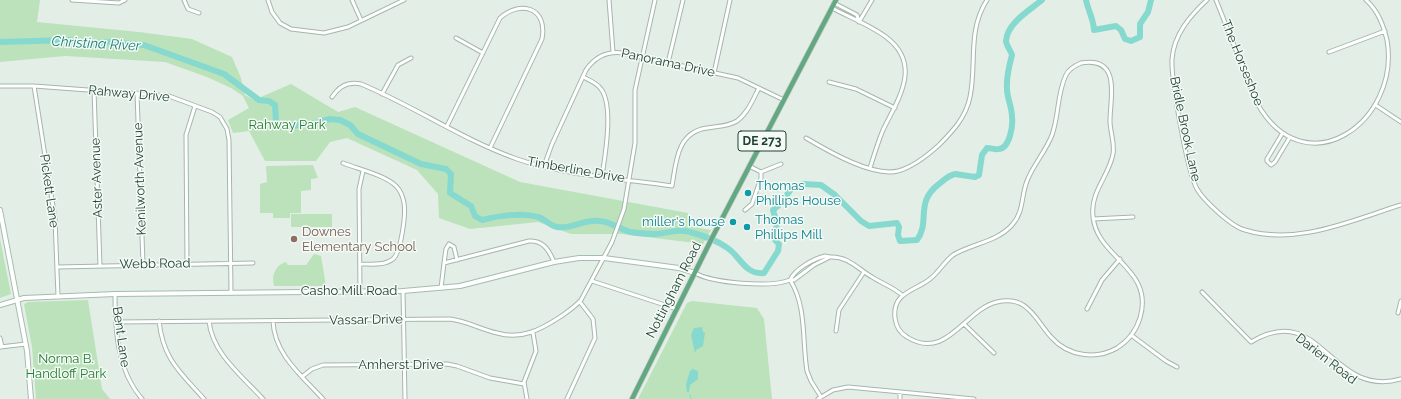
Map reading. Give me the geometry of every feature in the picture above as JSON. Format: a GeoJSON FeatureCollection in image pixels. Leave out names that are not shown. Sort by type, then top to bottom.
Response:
{"type":"FeatureCollection","features":[{"type":"Feature","properties":{"kind":"main road","name":"Nottingham Road"},"geometry":{"type":"LineString","coordinates":[[632,399],[713,236],[835,2]]}},
{"type":"Feature","properties":{"kind":"street"},"geometry":{"type":"LineString","coordinates":[[72,0],[124,1]]}},
{"type":"Feature","properties":{"kind":"street"},"geometry":{"type":"LineString","coordinates":[[184,0],[188,8],[199,13]]}},
{"type":"Feature","properties":{"kind":"street"},"geometry":{"type":"LineString","coordinates":[[268,0],[272,12],[280,23],[291,29],[324,33],[335,32],[404,0]]}},
{"type":"Feature","properties":{"kind":"street"},"geometry":{"type":"LineString","coordinates":[[352,0],[361,20]]}},
{"type":"Feature","properties":{"kind":"street"},"geometry":{"type":"LineString","coordinates":[[609,0],[613,52]]}},
{"type":"Feature","properties":{"kind":"street","name":"Vassar Drive"},"geometry":{"type":"LineString","coordinates":[[116,322],[404,319],[456,320],[508,335],[533,333],[543,328],[580,302],[604,258],[620,223],[629,180],[635,137],[635,90],[655,0]]}},
{"type":"Feature","properties":{"kind":"street"},"geometry":{"type":"LineString","coordinates":[[668,63],[683,0]]}},
{"type":"Feature","properties":{"kind":"street"},"geometry":{"type":"LineString","coordinates":[[714,72],[730,0]]}},
{"type":"Feature","properties":{"kind":"street"},"geometry":{"type":"LineString","coordinates":[[859,22],[872,0]]}},
{"type":"Feature","properties":{"kind":"street"},"geometry":{"type":"LineString","coordinates":[[806,138],[841,158],[881,172],[891,172],[906,168],[937,146],[959,123],[970,98],[974,30],[980,13],[987,0]]}},
{"type":"Feature","properties":{"kind":"street","name":"Bridle Brook Lane"},"geometry":{"type":"LineString","coordinates":[[1207,0],[1183,26],[1172,58],[1179,112],[1190,168],[1198,190],[1227,221],[1244,230],[1264,234],[1300,235],[1401,205]]}},
{"type":"Feature","properties":{"kind":"street","name":"The Horseshoe"},"geometry":{"type":"LineString","coordinates":[[1216,0],[1257,103],[1265,117],[1282,134],[1310,143],[1324,143],[1337,140],[1352,133],[1365,122],[1377,106],[1386,89],[1391,71],[1391,53],[1381,20],[1366,0]]}},
{"type":"Feature","properties":{"kind":"street"},"geometry":{"type":"LineString","coordinates":[[835,2],[857,15],[859,22]]}},
{"type":"Feature","properties":{"kind":"street"},"geometry":{"type":"LineString","coordinates":[[447,126],[500,18],[505,12],[513,7],[522,6],[536,10],[540,14],[544,27],[542,38],[490,148]]}},
{"type":"Feature","properties":{"kind":"street"},"geometry":{"type":"LineString","coordinates":[[832,8],[887,37],[901,55],[905,71],[905,82],[902,93],[881,136],[870,168]]}},
{"type":"Feature","properties":{"kind":"street"},"geometry":{"type":"LineString","coordinates":[[1330,52],[1385,31]]}},
{"type":"Feature","properties":{"kind":"street"},"geometry":{"type":"LineString","coordinates":[[456,38],[484,53]]}},
{"type":"Feature","properties":{"kind":"street","name":"Panorama Drive"},"geometry":{"type":"LineString","coordinates":[[544,166],[552,144],[583,77],[595,60],[604,54],[613,52],[642,57],[742,79],[784,100]]}},
{"type":"Feature","properties":{"kind":"street"},"geometry":{"type":"LineString","coordinates":[[382,94],[398,65],[411,58]]}},
{"type":"Feature","properties":{"kind":"street"},"geometry":{"type":"LineString","coordinates":[[1089,62],[1101,66],[1108,72],[1112,80],[1113,88],[1110,122],[1113,153],[1094,199],[1093,219],[1100,238],[1135,277],[1142,297],[1140,317],[1131,335],[1120,346],[1107,352],[1088,355],[1075,353],[1055,341],[1037,316],[1027,307],[1014,302],[1006,301],[986,306],[951,336],[939,341],[925,343],[909,338],[900,330],[895,318],[896,305],[902,295],[931,278],[953,256],[1003,233],[1015,222],[1020,213],[1027,180],[1053,131],[1066,75],[1076,65],[1089,62]]}},
{"type":"Feature","properties":{"kind":"street"},"geometry":{"type":"LineString","coordinates":[[583,77],[598,85],[606,99],[607,142],[602,176]]}},
{"type":"Feature","properties":{"kind":"street"},"geometry":{"type":"LineString","coordinates":[[829,82],[856,89],[895,108]]}},
{"type":"Feature","properties":{"kind":"street","name":"Timberline Drive"},"geometry":{"type":"LineString","coordinates":[[332,97],[340,87],[351,83],[361,84],[490,148],[518,159],[544,166],[672,186],[677,155],[680,145],[686,137],[699,129],[726,126],[736,121],[745,113],[759,88]]}},
{"type":"Feature","properties":{"kind":"street","name":"Rahway Drive"},"geometry":{"type":"LineString","coordinates":[[0,86],[34,86],[169,96],[220,117],[229,134],[230,292]]}},
{"type":"Feature","properties":{"kind":"street","name":"Pickett Lane"},"geometry":{"type":"LineString","coordinates":[[34,86],[55,218],[58,296]]}},
{"type":"Feature","properties":{"kind":"street","name":"Aster Avenue"},"geometry":{"type":"LineString","coordinates":[[94,90],[100,266]]}},
{"type":"Feature","properties":{"kind":"street","name":"Kenilworth Avenue"},"geometry":{"type":"LineString","coordinates":[[137,93],[143,264]]}},
{"type":"Feature","properties":{"kind":"street"},"geometry":{"type":"LineString","coordinates":[[186,264],[186,141],[187,129],[195,106]]}},
{"type":"Feature","properties":{"kind":"street"},"geometry":{"type":"LineString","coordinates":[[1377,106],[1401,122]]}},
{"type":"Feature","properties":{"kind":"street"},"geometry":{"type":"LineString","coordinates":[[1282,134],[1267,161],[1271,165],[1279,156],[1290,137]]}},
{"type":"Feature","properties":{"kind":"street"},"geometry":{"type":"LineString","coordinates":[[343,163],[386,180],[396,186],[402,194],[404,208],[400,247],[396,255],[391,260],[384,263],[360,264]]}},
{"type":"Feature","properties":{"kind":"street"},"geometry":{"type":"LineString","coordinates":[[749,166],[761,172],[781,164]]}},
{"type":"Feature","properties":{"kind":"street"},"geometry":{"type":"LineString","coordinates":[[360,291],[359,190],[364,171]]}},
{"type":"Feature","properties":{"kind":"street"},"geometry":{"type":"LineString","coordinates":[[745,210],[752,204],[761,178],[761,172]]}},
{"type":"Feature","properties":{"kind":"street"},"geometry":{"type":"LineString","coordinates":[[0,210],[26,344],[31,399]]}},
{"type":"Feature","properties":{"kind":"street"},"geometry":{"type":"LineString","coordinates":[[1093,219],[1133,217]]}},
{"type":"Feature","properties":{"kind":"street"},"geometry":{"type":"LineString","coordinates":[[444,263],[533,241],[544,246],[554,262]]}},
{"type":"Feature","properties":{"kind":"street"},"geometry":{"type":"LineString","coordinates":[[441,288],[446,249],[449,244],[454,247],[457,260]]}},
{"type":"Feature","properties":{"kind":"street"},"geometry":{"type":"LineString","coordinates":[[695,273],[716,281],[776,284],[790,280],[792,276],[814,260],[825,256],[847,260],[864,272],[891,286],[902,295]]}},
{"type":"Feature","properties":{"kind":"street","name":"Casho Mill Road"},"geometry":{"type":"LineString","coordinates":[[0,305],[17,299],[58,296],[230,292],[403,291],[441,288],[464,285],[554,262],[579,258],[604,258],[682,268],[695,273]]}},
{"type":"Feature","properties":{"kind":"street"},"geometry":{"type":"LineString","coordinates":[[1087,309],[1102,280],[1120,260]]}},
{"type":"Feature","properties":{"kind":"street","name":"Webb Road"},"geometry":{"type":"LineString","coordinates":[[57,267],[143,264],[253,263]]}},
{"type":"Feature","properties":{"kind":"street"},"geometry":{"type":"LineString","coordinates":[[836,331],[838,310],[864,272]]}},
{"type":"Feature","properties":{"kind":"street"},"geometry":{"type":"LineString","coordinates":[[790,280],[796,290],[800,302],[807,372],[820,398],[833,390],[848,387],[974,399]]}},
{"type":"Feature","properties":{"kind":"street"},"geometry":{"type":"LineString","coordinates":[[592,281],[677,309]]}},
{"type":"Feature","properties":{"kind":"street"},"geometry":{"type":"LineString","coordinates":[[403,291],[405,399]]}},
{"type":"Feature","properties":{"kind":"street","name":"Darien Road"},"geometry":{"type":"LineString","coordinates":[[1202,292],[1252,342],[1270,333],[1286,332],[1294,334],[1314,349]]}},
{"type":"Feature","properties":{"kind":"street","name":"Bent Lane"},"geometry":{"type":"LineString","coordinates":[[116,294],[116,322],[124,369],[132,386],[142,399]]}},
{"type":"Feature","properties":{"kind":"street"},"geometry":{"type":"LineString","coordinates":[[1398,313],[1401,301]]}},
{"type":"Feature","properties":{"kind":"street"},"geometry":{"type":"LineString","coordinates":[[567,399],[595,338],[593,319],[580,302]]}},
{"type":"Feature","properties":{"kind":"street"},"geometry":{"type":"LineString","coordinates":[[158,321],[160,336],[166,354],[172,364],[204,399]]}},
{"type":"Feature","properties":{"kind":"street"},"geometry":{"type":"LineString","coordinates":[[209,321],[210,334],[217,348],[263,399]]}},
{"type":"Feature","properties":{"kind":"street"},"geometry":{"type":"LineString","coordinates":[[273,321],[274,336],[278,345],[323,399]]}},
{"type":"Feature","properties":{"kind":"street"},"geometry":{"type":"LineString","coordinates":[[964,324],[994,353]]}},
{"type":"Feature","properties":{"kind":"street"},"geometry":{"type":"LineString","coordinates":[[527,399],[524,384],[536,354],[533,333]]}},
{"type":"Feature","properties":{"kind":"street"},"geometry":{"type":"LineString","coordinates":[[1131,335],[1166,361],[1177,367]]}},
{"type":"Feature","properties":{"kind":"street"},"geometry":{"type":"LineString","coordinates":[[0,338],[1,347],[26,344]]}},
{"type":"Feature","properties":{"kind":"street","name":"Amherst Drive"},"geometry":{"type":"LineString","coordinates":[[303,376],[316,367],[323,365],[452,365],[490,378],[524,384]]}},
{"type":"Feature","properties":{"kind":"street"},"geometry":{"type":"LineString","coordinates":[[1389,384],[1401,379]]}},
{"type":"Feature","properties":{"kind":"street"},"geometry":{"type":"LineString","coordinates":[[900,392],[900,399]]}},
{"type":"Feature","properties":{"kind":"green space","name":"Rahway Park"},"geometry":{"type":"Polygon","coordinates":[[[0,0],[40,0],[37,22],[192,39],[232,57],[241,78],[245,95],[254,100],[291,84],[338,112],[355,107],[520,182],[688,213],[688,226],[711,230],[703,244],[622,234],[571,234],[538,222],[470,229],[439,218],[438,194],[417,170],[347,138],[330,142],[316,161],[265,161],[249,131],[233,133],[228,120],[249,108],[243,96],[231,88],[207,77],[165,62],[65,56],[0,62],[0,0]]]}},
{"type":"Feature","properties":{"kind":"green space"},"geometry":{"type":"Polygon","coordinates":[[[313,165],[318,178],[311,179],[311,190],[301,191],[301,213],[290,213],[290,218],[273,218],[273,213],[260,213],[260,184],[267,182],[266,166],[313,165]]]}},
{"type":"Feature","properties":{"kind":"green space"},"geometry":{"type":"Polygon","coordinates":[[[291,214],[332,214],[332,227],[291,227],[291,214]]]}},
{"type":"Feature","properties":{"kind":"green space"},"geometry":{"type":"Polygon","coordinates":[[[0,239],[11,294],[0,298],[0,239]]]}},
{"type":"Feature","properties":{"kind":"green space"},"geometry":{"type":"Polygon","coordinates":[[[314,254],[321,256],[326,286],[274,286],[273,278],[275,271],[282,263],[286,262],[288,265],[306,265],[314,254]]]}},
{"type":"Feature","properties":{"kind":"green space","name":"Norma B. Handloff Park"},"geometry":{"type":"Polygon","coordinates":[[[88,300],[102,389],[110,399],[36,399],[32,347],[24,304],[28,302],[88,300]]]}},
{"type":"Feature","properties":{"kind":"green space"},"geometry":{"type":"Polygon","coordinates":[[[692,301],[757,308],[764,319],[772,399],[638,399],[687,303],[692,301]]]}},
{"type":"Feature","properties":{"kind":"water"},"geometry":{"type":"Polygon","coordinates":[[[702,327],[703,332],[705,332],[703,346],[696,350],[695,353],[691,335],[694,328],[702,327]]]}},
{"type":"Feature","properties":{"kind":"water"},"geometry":{"type":"Polygon","coordinates":[[[693,369],[698,371],[698,379],[690,385],[689,392],[687,392],[686,384],[690,371],[693,369]]]}},
{"type":"Feature","properties":{"kind":"waterway","name":"Christina River"},"geometry":{"type":"LineString","coordinates":[[0,42],[70,40],[86,45],[104,42],[144,45],[224,74],[259,100],[269,101],[275,105],[276,122],[281,127],[316,123],[330,119],[340,120],[350,125],[358,134],[421,164],[446,169],[451,174],[450,193],[471,206],[475,216],[482,220],[502,216],[525,215],[541,218],[557,227],[602,221],[636,233],[658,234],[685,231],[704,236],[722,244],[731,250],[747,268],[757,273],[764,273],[778,251],[779,244],[774,239],[777,224],[773,210],[779,205],[792,188],[803,184],[821,185],[835,195],[861,221],[869,226],[897,223],[899,227],[898,235],[900,241],[917,240],[921,233],[925,205],[931,191],[945,179],[955,174],[975,177],[979,175],[982,155],[987,148],[999,149],[1006,145],[1010,136],[1012,121],[1007,92],[1008,72],[1012,55],[1006,43],[1007,34],[1010,28],[1020,18],[1042,0]]}},
{"type":"Feature","properties":{"kind":"waterway","name":"Christina River"},"geometry":{"type":"LineString","coordinates":[[1086,0],[1094,30],[1116,26],[1121,30],[1125,39],[1131,41],[1140,37],[1140,24],[1148,12],[1151,0]]}},
{"type":"Feature","properties":{"kind":"waterway"},"geometry":{"type":"LineString","coordinates":[[690,395],[691,399]]}},
{"type":"Feature","properties":{"kind":"place","name":"Thomas Phillips House"},"geometry":{"type":"Point","coordinates":[748,193]}},
{"type":"Feature","properties":{"kind":"place","name":"miller's house"},"geometry":{"type":"Point","coordinates":[733,222]}},
{"type":"Feature","properties":{"kind":"place","name":"Thomas Phillips Mill"},"geometry":{"type":"Point","coordinates":[747,227]}},
{"type":"Feature","properties":{"kind":"place","name":"Downes Elementary School"},"geometry":{"type":"Point","coordinates":[294,239]}}]}
